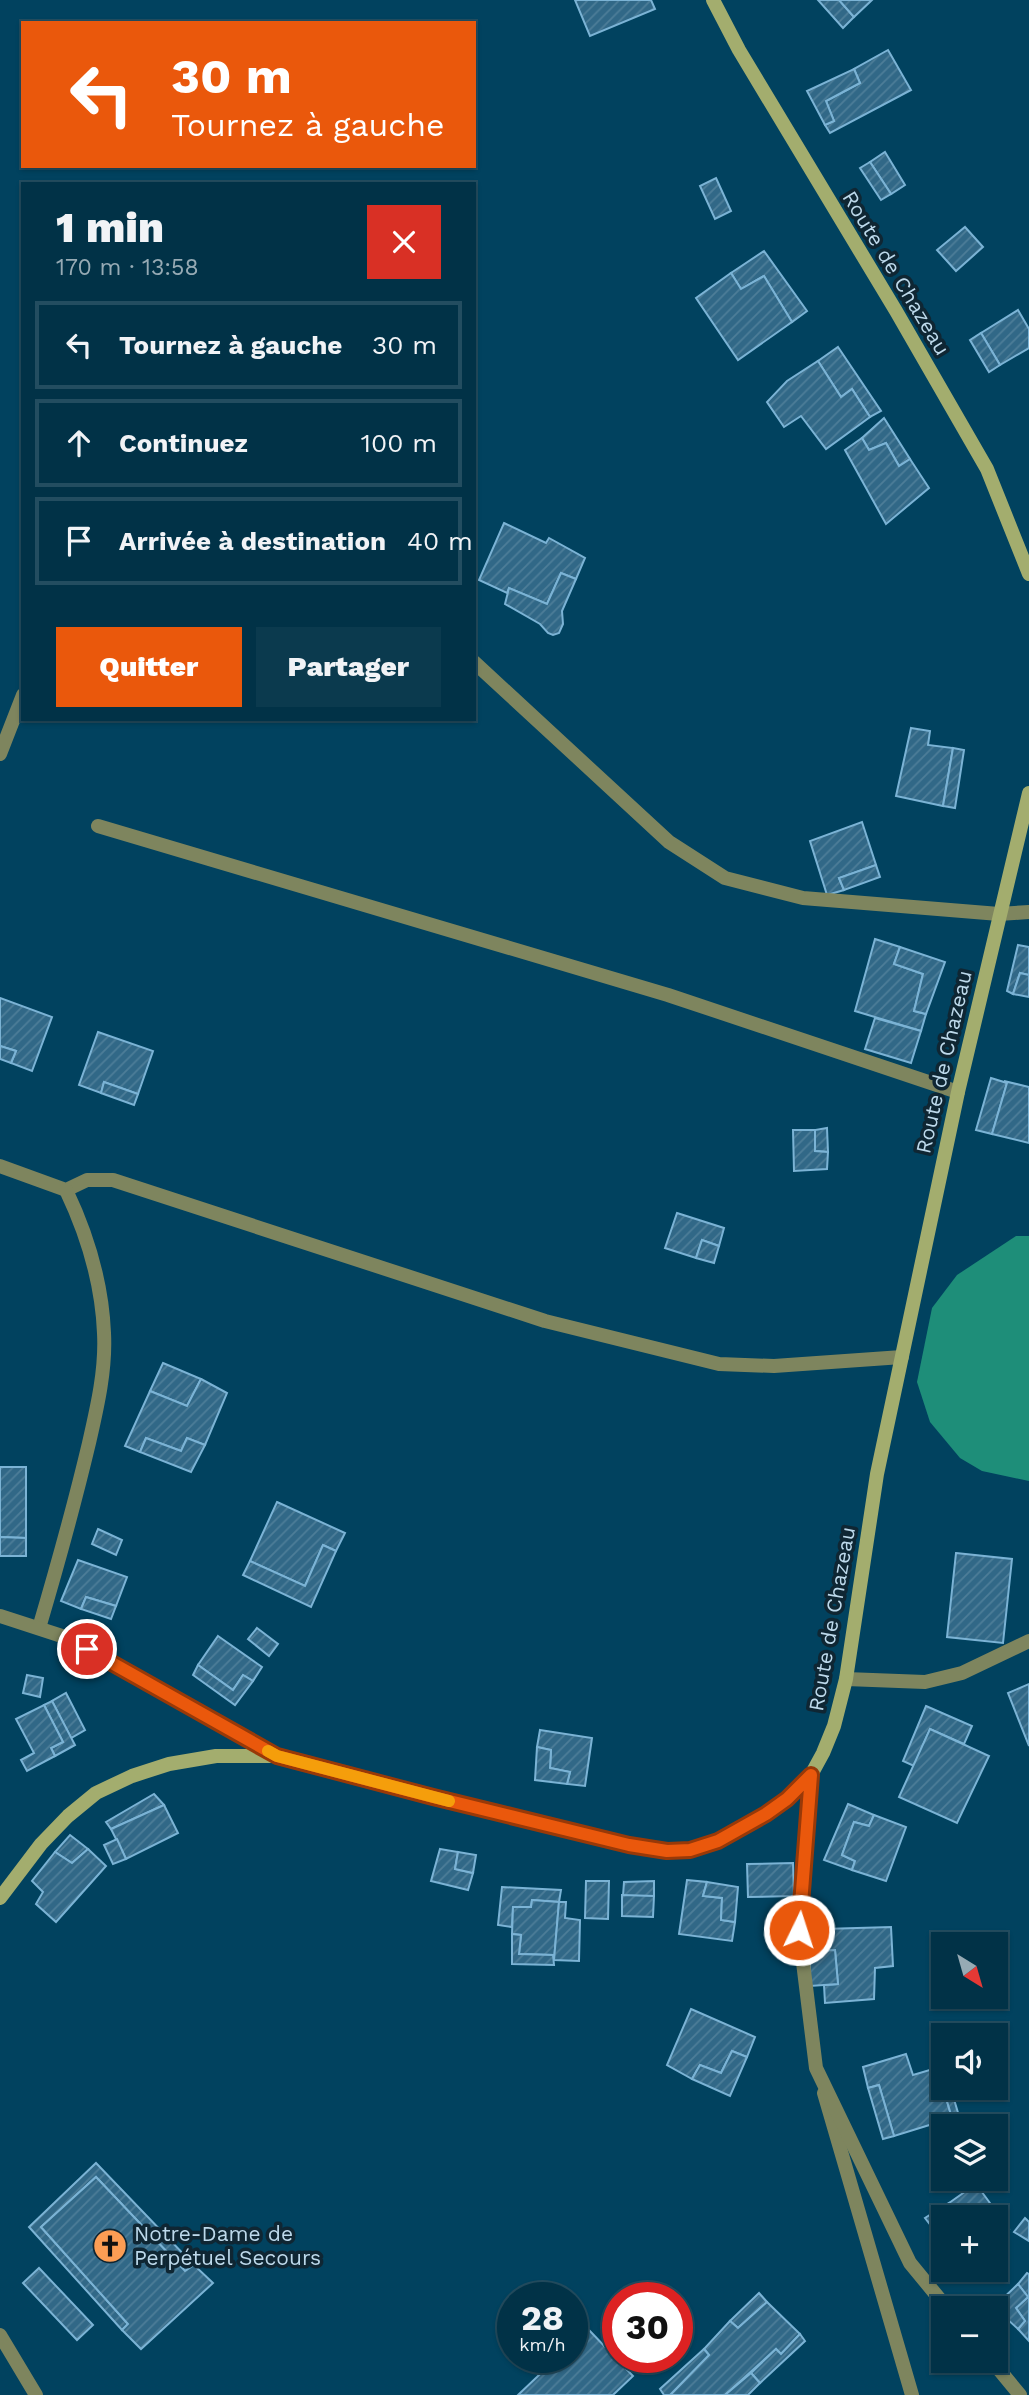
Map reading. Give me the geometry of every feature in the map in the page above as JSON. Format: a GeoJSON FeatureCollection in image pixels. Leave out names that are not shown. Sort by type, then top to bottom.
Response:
{"type":"FeatureCollection","features":[{"type":"Feature","properties":{"kind":"main road","name":"Route de Chazeau"},"geometry":{"type":"LineString","coordinates":[[713,0],[738,50],[987,469],[1029,574]]}},
{"type":"Feature","properties":{"kind":"main road","name":"Route de Chazeau"},"geometry":{"type":"LineString","coordinates":[[0,1898],[41,1844],[68,1816],[96,1793],[132,1776],[169,1764],[216,1756],[277,1756],[629,1845],[667,1851],[690,1850],[718,1841],[787,1799],[811,1775],[834,1726],[846,1679],[877,1474],[958,1092],[1029,793]]}},
{"type":"Feature","properties":{"kind":"street"},"geometry":{"type":"LineString","coordinates":[[476,664],[669,842],[725,878],[803,898],[999,914],[1029,912]]}},
{"type":"Feature","properties":{"kind":"street"},"geometry":{"type":"LineString","coordinates":[[0,754],[21,700]]}},
{"type":"Feature","properties":{"kind":"street"},"geometry":{"type":"LineString","coordinates":[[98,826],[668,995],[958,1092]]}},
{"type":"Feature","properties":{"kind":"street"},"geometry":{"type":"LineString","coordinates":[[0,1166],[66,1190],[87,1181],[113,1180],[545,1321],[719,1364],[774,1366],[902,1357]]}},
{"type":"Feature","properties":{"kind":"street"},"geometry":{"type":"LineString","coordinates":[[39,1628],[79,1488],[104,1362],[104,1332],[97,1284],[83,1226],[66,1190]]}},
{"type":"Feature","properties":{"kind":"street"},"geometry":{"type":"LineString","coordinates":[[0,1616],[68,1638],[277,1756]]}},
{"type":"Feature","properties":{"kind":"street"},"geometry":{"type":"LineString","coordinates":[[846,1679],[925,1682],[962,1673],[1029,1641]]}},
{"type":"Feature","properties":{"kind":"street"},"geometry":{"type":"LineString","coordinates":[[811,1775],[799,1930],[816,2068],[912,2395]]}},
{"type":"Feature","properties":{"kind":"street"},"geometry":{"type":"LineString","coordinates":[[816,2068],[909,2263],[937,2296]]}},
{"type":"Feature","properties":{"kind":"street"},"geometry":{"type":"LineString","coordinates":[[0,2335],[36,2395]]}},
{"type":"Feature","properties":{"kind":"street"},"geometry":{"type":"LineString","coordinates":[[1002,2373],[1020,2395]]}},
{"type":"Feature","properties":{"kind":"shaded area"},"geometry":{"type":"Polygon","coordinates":[[[1016,1236],[1029,1236],[1029,1481],[982,1471],[960,1458],[930,1422],[917,1382],[932,1308],[957,1275],[1016,1236]]]}},
{"type":"Feature","properties":{"kind":"building"},"geometry":{"type":"Polygon","coordinates":[[[575,0],[651,0],[655,9],[590,36],[575,0]]]}},
{"type":"Feature","properties":{"kind":"building"},"geometry":{"type":"Polygon","coordinates":[[[818,0],[839,0],[854,17],[843,28],[818,0]]]}},
{"type":"Feature","properties":{"kind":"building"},"geometry":{"type":"Polygon","coordinates":[[[839,0],[872,0],[854,17],[839,0]]]}},
{"type":"Feature","properties":{"kind":"building"},"geometry":{"type":"Polygon","coordinates":[[[888,50],[911,90],[830,133],[825,125],[834,121],[826,101],[860,83],[854,69],[888,50]]]}},
{"type":"Feature","properties":{"kind":"building"},"geometry":{"type":"Polygon","coordinates":[[[854,69],[860,83],[826,101],[834,121],[825,125],[807,91],[854,69]]]}},
{"type":"Feature","properties":{"kind":"building"},"geometry":{"type":"Polygon","coordinates":[[[885,152],[905,185],[891,194],[870,162],[885,152]]]}},
{"type":"Feature","properties":{"kind":"building"},"geometry":{"type":"Polygon","coordinates":[[[870,162],[891,194],[881,200],[860,168],[870,162]]]}},
{"type":"Feature","properties":{"kind":"building"},"geometry":{"type":"Polygon","coordinates":[[[716,178],[731,211],[715,219],[700,186],[716,178]]]}},
{"type":"Feature","properties":{"kind":"building"},"geometry":{"type":"Polygon","coordinates":[[[965,227],[983,247],[956,271],[937,250],[965,227]]]}},
{"type":"Feature","properties":{"kind":"building"},"geometry":{"type":"Polygon","coordinates":[[[764,251],[807,311],[792,322],[764,276],[741,289],[731,273],[764,251]]]}},
{"type":"Feature","properties":{"kind":"building"},"geometry":{"type":"Polygon","coordinates":[[[731,273],[741,289],[764,276],[792,322],[738,360],[696,298],[731,273]]]}},
{"type":"Feature","properties":{"kind":"building"},"geometry":{"type":"Polygon","coordinates":[[[1018,310],[1029,329],[1029,348],[1000,365],[981,333],[1018,310]]]}},
{"type":"Feature","properties":{"kind":"building"},"geometry":{"type":"Polygon","coordinates":[[[981,333],[1000,365],[989,372],[970,340],[981,333]]]}},
{"type":"Feature","properties":{"kind":"building"},"geometry":{"type":"Polygon","coordinates":[[[838,347],[881,411],[870,417],[852,389],[841,397],[818,361],[838,347]]]}},
{"type":"Feature","properties":{"kind":"building"},"geometry":{"type":"Polygon","coordinates":[[[818,361],[841,397],[852,389],[870,417],[826,449],[801,416],[784,427],[767,402],[787,381],[818,361]]]}},
{"type":"Feature","properties":{"kind":"building"},"geometry":{"type":"Polygon","coordinates":[[[884,418],[910,459],[899,466],[886,443],[869,450],[862,438],[884,418]]]}},
{"type":"Feature","properties":{"kind":"building"},"geometry":{"type":"Polygon","coordinates":[[[862,438],[869,450],[886,443],[899,466],[910,459],[929,488],[886,524],[845,450],[862,438]]]}},
{"type":"Feature","properties":{"kind":"building"},"geometry":{"type":"Polygon","coordinates":[[[504,523],[546,543],[549,538],[585,558],[576,579],[561,573],[547,604],[509,588],[507,593],[479,580],[504,523]]]}},
{"type":"Feature","properties":{"kind":"building"},"geometry":{"type":"Polygon","coordinates":[[[561,573],[576,579],[562,611],[563,624],[559,633],[548,633],[540,624],[505,604],[509,588],[547,604],[561,573]]]}},
{"type":"Feature","properties":{"kind":"building"},"geometry":{"type":"Polygon","coordinates":[[[911,728],[930,731],[928,745],[953,748],[943,806],[896,796],[911,728]]]}},
{"type":"Feature","properties":{"kind":"building"},"geometry":{"type":"Polygon","coordinates":[[[953,748],[964,750],[955,808],[943,806],[953,748]]]}},
{"type":"Feature","properties":{"kind":"building"},"geometry":{"type":"Polygon","coordinates":[[[862,822],[876,865],[839,878],[844,890],[827,895],[810,841],[862,822]]]}},
{"type":"Feature","properties":{"kind":"building"},"geometry":{"type":"Polygon","coordinates":[[[876,865],[880,877],[844,890],[839,878],[876,865]]]}},
{"type":"Feature","properties":{"kind":"building"},"geometry":{"type":"Polygon","coordinates":[[[875,939],[900,947],[894,964],[923,974],[914,1011],[926,1014],[921,1031],[855,1011],[875,939]]]}},
{"type":"Feature","properties":{"kind":"building"},"geometry":{"type":"Polygon","coordinates":[[[1018,945],[1029,947],[1029,975],[1020,973],[1013,994],[1007,991],[1018,945]]]}},
{"type":"Feature","properties":{"kind":"building"},"geometry":{"type":"Polygon","coordinates":[[[900,947],[945,962],[926,1014],[914,1011],[923,974],[894,964],[900,947]]]}},
{"type":"Feature","properties":{"kind":"building"},"geometry":{"type":"Polygon","coordinates":[[[1020,973],[1029,975],[1029,997],[1013,994],[1020,973]]]}},
{"type":"Feature","properties":{"kind":"building"},"geometry":{"type":"Polygon","coordinates":[[[0,998],[52,1017],[32,1071],[11,1063],[16,1051],[0,1046],[0,998]]]}},
{"type":"Feature","properties":{"kind":"building"},"geometry":{"type":"Polygon","coordinates":[[[875,1018],[921,1031],[911,1063],[865,1049],[875,1018]]]}},
{"type":"Feature","properties":{"kind":"building"},"geometry":{"type":"Polygon","coordinates":[[[98,1032],[153,1051],[138,1094],[104,1082],[101,1093],[79,1085],[98,1032]]]}},
{"type":"Feature","properties":{"kind":"building"},"geometry":{"type":"Polygon","coordinates":[[[0,1046],[16,1051],[11,1063],[0,1059],[0,1046]]]}},
{"type":"Feature","properties":{"kind":"building"},"geometry":{"type":"Polygon","coordinates":[[[991,1078],[1007,1083],[992,1134],[976,1130],[991,1078]]]}},
{"type":"Feature","properties":{"kind":"building"},"geometry":{"type":"Polygon","coordinates":[[[1004,1081],[1029,1087],[1029,1143],[992,1134],[1007,1083],[1004,1081]]]}},
{"type":"Feature","properties":{"kind":"building"},"geometry":{"type":"Polygon","coordinates":[[[104,1082],[138,1094],[134,1105],[101,1093],[104,1082]]]}},
{"type":"Feature","properties":{"kind":"building"},"geometry":{"type":"Polygon","coordinates":[[[827,1128],[828,1152],[815,1151],[815,1130],[827,1128]]]}},
{"type":"Feature","properties":{"kind":"building"},"geometry":{"type":"Polygon","coordinates":[[[793,1130],[815,1130],[815,1151],[828,1152],[827,1169],[794,1171],[793,1130]]]}},
{"type":"Feature","properties":{"kind":"building"},"geometry":{"type":"Polygon","coordinates":[[[677,1213],[724,1228],[719,1246],[702,1240],[696,1258],[665,1248],[677,1213]]]}},
{"type":"Feature","properties":{"kind":"building"},"geometry":{"type":"Polygon","coordinates":[[[702,1240],[719,1246],[714,1263],[696,1258],[702,1240]]]}},
{"type":"Feature","properties":{"kind":"building"},"geometry":{"type":"Polygon","coordinates":[[[163,1363],[201,1379],[187,1406],[150,1391],[163,1363]]]}},
{"type":"Feature","properties":{"kind":"building"},"geometry":{"type":"Polygon","coordinates":[[[201,1379],[227,1393],[205,1445],[187,1438],[181,1451],[146,1438],[140,1452],[125,1446],[150,1391],[187,1406],[201,1379]]]}},
{"type":"Feature","properties":{"kind":"building"},"geometry":{"type":"Polygon","coordinates":[[[146,1438],[181,1451],[187,1438],[205,1445],[191,1472],[140,1452],[146,1438]]]}},
{"type":"Feature","properties":{"kind":"building"},"geometry":{"type":"Polygon","coordinates":[[[0,1467],[26,1467],[26,1538],[0,1537],[0,1467]]]}},
{"type":"Feature","properties":{"kind":"building"},"geometry":{"type":"Polygon","coordinates":[[[277,1502],[345,1533],[336,1551],[323,1545],[305,1586],[250,1561],[277,1502]]]}},
{"type":"Feature","properties":{"kind":"building"},"geometry":{"type":"Polygon","coordinates":[[[98,1529],[122,1540],[116,1555],[92,1544],[98,1529]]]}},
{"type":"Feature","properties":{"kind":"building"},"geometry":{"type":"Polygon","coordinates":[[[0,1537],[26,1538],[26,1556],[0,1556],[0,1537]]]}},
{"type":"Feature","properties":{"kind":"building"},"geometry":{"type":"Polygon","coordinates":[[[323,1545],[336,1551],[311,1607],[243,1575],[250,1561],[305,1586],[323,1545]]]}},
{"type":"Feature","properties":{"kind":"building"},"geometry":{"type":"Polygon","coordinates":[[[956,1553],[1012,1559],[1003,1643],[947,1637],[956,1553]]]}},
{"type":"Feature","properties":{"kind":"building"},"geometry":{"type":"Polygon","coordinates":[[[78,1560],[127,1577],[116,1606],[86,1597],[81,1609],[61,1601],[78,1560]]]}},
{"type":"Feature","properties":{"kind":"building"},"geometry":{"type":"Polygon","coordinates":[[[86,1597],[116,1606],[111,1619],[81,1609],[86,1597]]]}},
{"type":"Feature","properties":{"kind":"building"},"geometry":{"type":"Polygon","coordinates":[[[257,1628],[278,1644],[269,1656],[248,1639],[257,1628]]]}},
{"type":"Feature","properties":{"kind":"building"},"geometry":{"type":"Polygon","coordinates":[[[218,1636],[262,1667],[253,1681],[243,1675],[233,1690],[198,1665],[218,1636]]]}},
{"type":"Feature","properties":{"kind":"building"},"geometry":{"type":"Polygon","coordinates":[[[198,1665],[233,1690],[243,1675],[253,1681],[235,1705],[193,1675],[198,1665]]]}},
{"type":"Feature","properties":{"kind":"building"},"geometry":{"type":"Polygon","coordinates":[[[27,1675],[43,1678],[40,1697],[23,1693],[27,1675]]]}},
{"type":"Feature","properties":{"kind":"building"},"geometry":{"type":"Polygon","coordinates":[[[1029,1684],[1029,1746],[1008,1693],[1029,1684]]]}},
{"type":"Feature","properties":{"kind":"building"},"geometry":{"type":"Polygon","coordinates":[[[66,1693],[85,1730],[71,1738],[52,1701],[66,1693]]]}},
{"type":"Feature","properties":{"kind":"building"},"geometry":{"type":"Polygon","coordinates":[[[52,1701],[75,1745],[55,1756],[51,1748],[63,1742],[44,1705],[52,1701]]]}},
{"type":"Feature","properties":{"kind":"building"},"geometry":{"type":"Polygon","coordinates":[[[44,1705],[63,1742],[51,1748],[55,1756],[27,1771],[21,1760],[34,1753],[16,1719],[44,1705]]]}},
{"type":"Feature","properties":{"kind":"building"},"geometry":{"type":"Polygon","coordinates":[[[926,1706],[972,1726],[964,1744],[930,1729],[914,1766],[903,1761],[926,1706]]]}},
{"type":"Feature","properties":{"kind":"building"},"geometry":{"type":"Polygon","coordinates":[[[930,1729],[989,1756],[957,1823],[899,1797],[930,1729]]]}},
{"type":"Feature","properties":{"kind":"building"},"geometry":{"type":"Polygon","coordinates":[[[540,1730],[592,1738],[585,1786],[567,1784],[570,1772],[550,1768],[551,1750],[537,1747],[540,1730]]]}},
{"type":"Feature","properties":{"kind":"building"},"geometry":{"type":"Polygon","coordinates":[[[537,1747],[551,1750],[550,1768],[570,1772],[567,1784],[535,1780],[537,1747]]]}},
{"type":"Feature","properties":{"kind":"building"},"geometry":{"type":"Polygon","coordinates":[[[154,1794],[164,1805],[111,1829],[106,1822],[154,1794]]]}},
{"type":"Feature","properties":{"kind":"building"},"geometry":{"type":"Polygon","coordinates":[[[848,1804],[874,1815],[869,1826],[854,1822],[842,1855],[855,1861],[852,1870],[824,1860],[848,1804]]]}},
{"type":"Feature","properties":{"kind":"building"},"geometry":{"type":"Polygon","coordinates":[[[164,1805],[178,1833],[126,1859],[111,1829],[164,1805]]]}},
{"type":"Feature","properties":{"kind":"building"},"geometry":{"type":"Polygon","coordinates":[[[874,1815],[906,1827],[886,1881],[852,1870],[855,1861],[842,1855],[854,1822],[869,1826],[874,1815]]]}},
{"type":"Feature","properties":{"kind":"building"},"geometry":{"type":"Polygon","coordinates":[[[70,1835],[88,1849],[72,1863],[55,1852],[70,1835]]]}},
{"type":"Feature","properties":{"kind":"building"},"geometry":{"type":"Polygon","coordinates":[[[117,1839],[126,1859],[113,1864],[104,1845],[117,1839]]]}},
{"type":"Feature","properties":{"kind":"building"},"geometry":{"type":"Polygon","coordinates":[[[88,1849],[106,1866],[56,1922],[36,1904],[43,1892],[32,1881],[55,1852],[72,1863],[88,1849]]]}},
{"type":"Feature","properties":{"kind":"building"},"geometry":{"type":"Polygon","coordinates":[[[440,1849],[458,1852],[455,1869],[473,1873],[468,1890],[431,1881],[440,1849]]]}},
{"type":"Feature","properties":{"kind":"building"},"geometry":{"type":"Polygon","coordinates":[[[458,1852],[476,1855],[473,1873],[455,1869],[458,1852]]]}},
{"type":"Feature","properties":{"kind":"building"},"geometry":{"type":"Polygon","coordinates":[[[793,1863],[794,1896],[748,1897],[747,1864],[793,1863]]]}},
{"type":"Feature","properties":{"kind":"building"},"geometry":{"type":"Polygon","coordinates":[[[687,1880],[707,1882],[703,1896],[722,1898],[721,1920],[735,1922],[732,1941],[679,1934],[687,1880]]]}},
{"type":"Feature","properties":{"kind":"building"},"geometry":{"type":"Polygon","coordinates":[[[586,1881],[609,1881],[608,1919],[585,1918],[586,1881]]]}},
{"type":"Feature","properties":{"kind":"building"},"geometry":{"type":"Polygon","coordinates":[[[654,1881],[654,1896],[623,1896],[624,1882],[654,1881]]]}},
{"type":"Feature","properties":{"kind":"building"},"geometry":{"type":"Polygon","coordinates":[[[707,1882],[738,1887],[735,1922],[721,1920],[722,1898],[703,1896],[707,1882]]]}},
{"type":"Feature","properties":{"kind":"building"},"geometry":{"type":"Polygon","coordinates":[[[502,1887],[561,1890],[559,1902],[532,1900],[531,1907],[513,1907],[512,1927],[498,1925],[502,1887]]]}},
{"type":"Feature","properties":{"kind":"building"},"geometry":{"type":"Polygon","coordinates":[[[622,1895],[654,1896],[653,1917],[622,1916],[622,1895]]]}},
{"type":"Feature","properties":{"kind":"building"},"geometry":{"type":"Polygon","coordinates":[[[532,1900],[559,1902],[554,1960],[553,1955],[519,1954],[521,1935],[512,1934],[513,1907],[531,1907],[532,1900]]]}},
{"type":"Feature","properties":{"kind":"building"},"geometry":{"type":"Polygon","coordinates":[[[559,1902],[566,1902],[565,1918],[580,1920],[579,1961],[554,1960],[559,1902]]]}},
{"type":"Feature","properties":{"kind":"building"},"geometry":{"type":"Polygon","coordinates":[[[891,1927],[893,1966],[875,1968],[874,1999],[825,2003],[824,1985],[838,1984],[835,1950],[822,1951],[823,1929],[891,1927]]]}},
{"type":"Feature","properties":{"kind":"building"},"geometry":{"type":"Polygon","coordinates":[[[823,1929],[822,1951],[835,1950],[838,1984],[810,1986],[810,1931],[823,1929]]]}},
{"type":"Feature","properties":{"kind":"building"},"geometry":{"type":"Polygon","coordinates":[[[512,1934],[521,1935],[519,1954],[553,1955],[554,1965],[512,1964],[512,1934]]]}},
{"type":"Feature","properties":{"kind":"building"},"geometry":{"type":"Polygon","coordinates":[[[691,2009],[755,2037],[747,2057],[732,2051],[721,2073],[700,2065],[692,2079],[667,2065],[691,2009]]]}},
{"type":"Feature","properties":{"kind":"building"},"geometry":{"type":"Polygon","coordinates":[[[732,2051],[747,2057],[730,2096],[692,2079],[700,2065],[721,2073],[732,2051]]]}},
{"type":"Feature","properties":{"kind":"building"},"geometry":{"type":"Polygon","coordinates":[[[906,2054],[913,2075],[931,2070],[931,2100],[947,2100],[951,2114],[931,2114],[931,2125],[894,2136],[879,2085],[868,2088],[863,2067],[906,2054]]]}},
{"type":"Feature","properties":{"kind":"building"},"geometry":{"type":"Polygon","coordinates":[[[879,2085],[894,2136],[883,2139],[868,2088],[879,2085]]]}},
{"type":"Feature","properties":{"kind":"building"},"geometry":{"type":"Polygon","coordinates":[[[947,2100],[954,2100],[958,2114],[951,2114],[947,2100]]]}},
{"type":"Feature","properties":{"kind":"building"},"geometry":{"type":"Polygon","coordinates":[[[96,2163],[194,2265],[185,2271],[96,2177],[41,2227],[128,2324],[122,2330],[29,2227],[96,2163]]]}},
{"type":"Feature","properties":{"kind":"building","name":"Notre-Dame de Perpétuel Secours"},"geometry":{"type":"Polygon","coordinates":[[[96,2177],[185,2271],[194,2265],[213,2283],[141,2349],[122,2330],[128,2324],[41,2227],[96,2177]]]}},
{"type":"Feature","properties":{"kind":"building"},"geometry":{"type":"Polygon","coordinates":[[[966,2191],[981,2191],[991,2205],[950,2205],[966,2191]]]}},
{"type":"Feature","properties":{"kind":"building"},"geometry":{"type":"Polygon","coordinates":[[[931,2214],[931,2226],[925,2218],[931,2214]]]}},
{"type":"Feature","properties":{"kind":"building"},"geometry":{"type":"Polygon","coordinates":[[[1025,2218],[1029,2222],[1029,2241],[1014,2232],[1025,2218]]]}},
{"type":"Feature","properties":{"kind":"building"},"geometry":{"type":"Polygon","coordinates":[[[39,2268],[93,2325],[77,2340],[23,2283],[39,2268]]]}},
{"type":"Feature","properties":{"kind":"building"},"geometry":{"type":"Polygon","coordinates":[[[1029,2274],[1029,2341],[1018,2329],[1025,2321],[1016,2308],[1028,2297],[1018,2284],[1029,2274]]]}},
{"type":"Feature","properties":{"kind":"building"},"geometry":{"type":"Polygon","coordinates":[[[1018,2284],[1028,2297],[1016,2308],[1025,2321],[1018,2329],[1008,2320],[1008,2296],[1005,2296],[1018,2284]]]}},
{"type":"Feature","properties":{"kind":"building"},"geometry":{"type":"Polygon","coordinates":[[[759,2293],[767,2302],[738,2328],[730,2321],[759,2293]]]}},
{"type":"Feature","properties":{"kind":"building"},"geometry":{"type":"Polygon","coordinates":[[[767,2302],[800,2334],[781,2354],[776,2349],[725,2395],[670,2395],[709,2355],[704,2349],[730,2321],[738,2328],[767,2302]]]}},
{"type":"Feature","properties":{"kind":"building"},"geometry":{"type":"Polygon","coordinates":[[[588,2329],[602,2344],[602,2373],[630,2373],[633,2376],[613,2395],[518,2395],[541,2373],[588,2373],[588,2329]]]}},
{"type":"Feature","properties":{"kind":"building"},"geometry":{"type":"Polygon","coordinates":[[[800,2334],[805,2341],[760,2383],[751,2373],[776,2349],[781,2354],[800,2334]]]}},
{"type":"Feature","properties":{"kind":"building"},"geometry":{"type":"Polygon","coordinates":[[[704,2349],[709,2355],[693,2371],[693,2359],[704,2349]]]}},
{"type":"Feature","properties":{"kind":"building"},"geometry":{"type":"Polygon","coordinates":[[[678,2373],[691,2373],[670,2395],[664,2395],[660,2389],[678,2373]]]}},
{"type":"Feature","properties":{"kind":"building"},"geometry":{"type":"Polygon","coordinates":[[[751,2373],[760,2383],[748,2395],[725,2395],[751,2373]]]}},
{"type":"Feature","properties":{"kind":"slow traffic"},"geometry":{"type":"LineString","coordinates":[[268,1751],[277,1756],[449,1801]]}},
{"type":"Feature","properties":{"kind":"place","name":"Notre-Dame de Perpétuel Secours"},"geometry":{"type":"Point","coordinates":[110,2246]}},
{"type":"Feature","properties":{"kind":"route"},"geometry":{"type":"LineString","coordinates":[[87,1649],[277,1756],[629,1845],[667,1851],[690,1850],[718,1841],[766,1814],[787,1799],[811,1775],[799,1930]]}}]}
